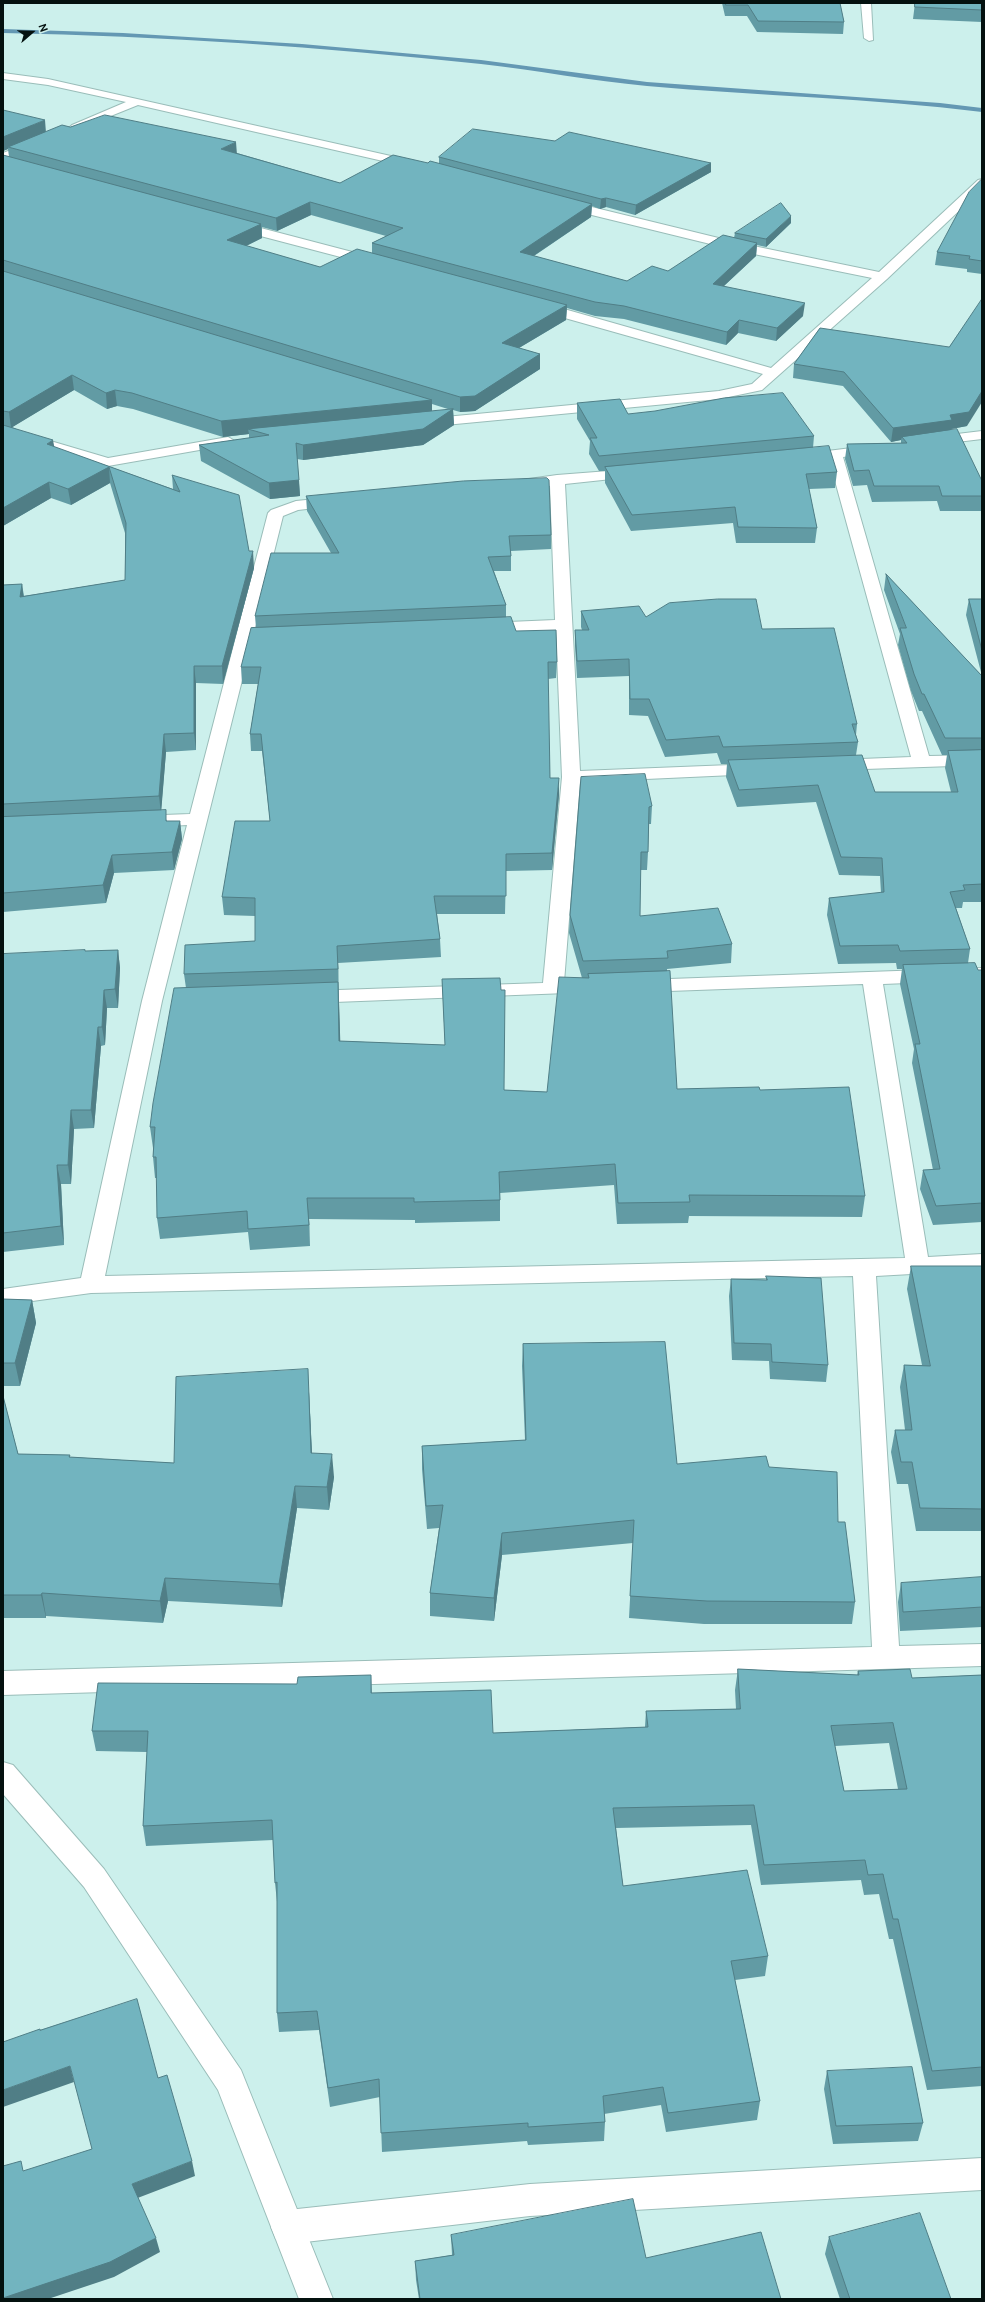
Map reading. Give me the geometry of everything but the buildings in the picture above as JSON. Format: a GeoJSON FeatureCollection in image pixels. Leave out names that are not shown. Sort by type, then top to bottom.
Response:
{"type":"FeatureCollection","features":[{"type":"Feature","properties":{"kind":"street"},"geometry":{"type":"LineString","coordinates":[[866,3],[869,38]]}},
{"type":"Feature","properties":{"kind":"street"},"geometry":{"type":"LineString","coordinates":[[3,76],[48,82],[367,152],[428,168]]}},
{"type":"Feature","properties":{"kind":"street"},"geometry":{"type":"LineString","coordinates":[[66,131],[136,102]]}},
{"type":"Feature","properties":{"kind":"street"},"geometry":{"type":"LineString","coordinates":[[6,162],[45,139]]}},
{"type":"Feature","properties":{"kind":"street"},"geometry":{"type":"LineString","coordinates":[[409,424],[726,394],[757,387],[882,276],[982,183]]}},
{"type":"Feature","properties":{"kind":"street"},"geometry":{"type":"LineString","coordinates":[[551,201],[739,247],[882,276]]}},
{"type":"Feature","properties":{"kind":"street"},"geometry":{"type":"LineString","coordinates":[[225,223],[386,266]]}},
{"type":"Feature","properties":{"kind":"street"},"geometry":{"type":"LineString","coordinates":[[524,302],[774,373]]}},
{"type":"Feature","properties":{"kind":"street"},"geometry":{"type":"LineString","coordinates":[[434,410],[464,419]]}},
{"type":"Feature","properties":{"kind":"street"},"geometry":{"type":"LineString","coordinates":[[3,431],[94,460],[108,462],[245,440]]}},
{"type":"Feature","properties":{"kind":"street"},"geometry":{"type":"LineString","coordinates":[[920,443],[982,434]]}},
{"type":"Feature","properties":{"kind":"street"},"geometry":{"type":"LineString","coordinates":[[3,448],[22,438]]}},
{"type":"Feature","properties":{"kind":"street"},"geometry":{"type":"LineString","coordinates":[[787,459],[835,455],[889,447]]}},
{"type":"Feature","properties":{"kind":"street"},"geometry":{"type":"LineString","coordinates":[[835,455],[921,761]]}},
{"type":"Feature","properties":{"kind":"street"},"geometry":{"type":"LineString","coordinates":[[507,485],[652,471]]}},
{"type":"Feature","properties":{"kind":"street"},"geometry":{"type":"LineString","coordinates":[[553,989],[571,777],[557,479]]}},
{"type":"Feature","properties":{"kind":"street"},"geometry":{"type":"LineString","coordinates":[[91,1285],[152,1001],[198,819],[252,637],[276,513],[296,506],[351,500]]}},
{"type":"Feature","properties":{"kind":"street"},"geometry":{"type":"LineString","coordinates":[[468,629],[564,626]]}},
{"type":"Feature","properties":{"kind":"street"},"geometry":{"type":"LineString","coordinates":[[818,766],[921,761],[982,760]]}},
{"type":"Feature","properties":{"kind":"street"},"geometry":{"type":"LineString","coordinates":[[571,777],[770,768]]}},
{"type":"Feature","properties":{"kind":"street"},"geometry":{"type":"LineString","coordinates":[[120,823],[198,819]]}},
{"type":"Feature","properties":{"kind":"street"},"geometry":{"type":"LineString","coordinates":[[293,997],[982,974]]}},
{"type":"Feature","properties":{"kind":"street"},"geometry":{"type":"LineString","coordinates":[[872,978],[918,1265]]}},
{"type":"Feature","properties":{"kind":"street"},"geometry":{"type":"LineString","coordinates":[[152,1001],[176,1000]]}},
{"type":"Feature","properties":{"kind":"street"},"geometry":{"type":"LineString","coordinates":[[3,1297],[91,1285],[864,1268],[982,1262]]}},
{"type":"Feature","properties":{"kind":"street"},"geometry":{"type":"LineString","coordinates":[[864,1268],[886,1658]]}},
{"type":"Feature","properties":{"kind":"street"},"geometry":{"type":"LineString","coordinates":[[3,1683],[982,1655]]}},
{"type":"Feature","properties":{"kind":"street"},"geometry":{"type":"LineString","coordinates":[[3,1774],[94,1878],[230,2081],[316,2299]]}},
{"type":"Feature","properties":{"kind":"street"},"geometry":{"type":"LineString","coordinates":[[288,2227],[530,2200],[982,2174]]}},
{"type":"Feature","properties":{"kind":"waterway"},"geometry":{"type":"LineString","coordinates":[[3,31],[123,34],[242,41],[481,62],[647,84],[899,101],[982,110]]}}]}
